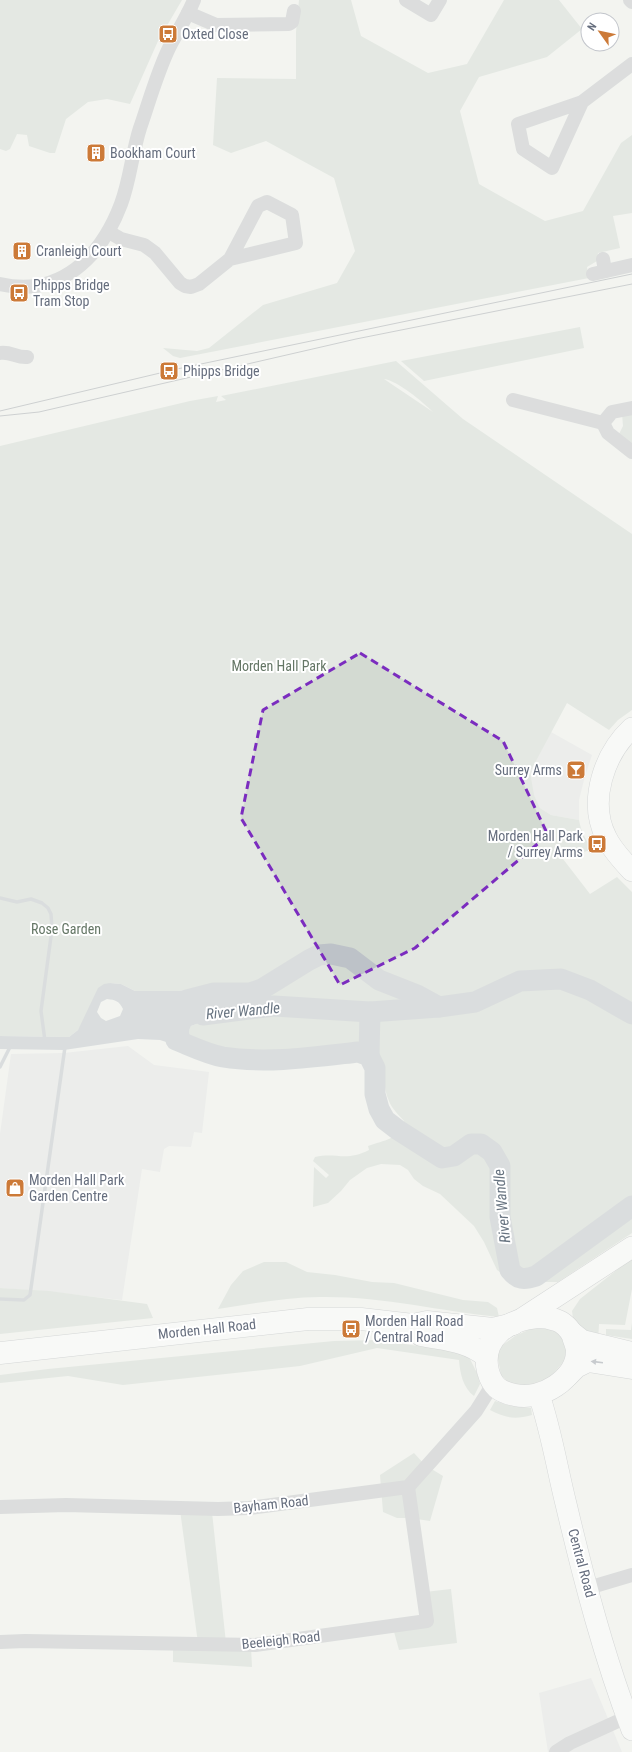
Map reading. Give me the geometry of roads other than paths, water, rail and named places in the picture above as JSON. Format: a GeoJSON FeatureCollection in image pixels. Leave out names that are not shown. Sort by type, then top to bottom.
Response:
{"type":"FeatureCollection","features":[{"type":"Feature","properties":{"kind":"highway","name":"Morden Hall Road"},"geometry":{"type":"LineString","coordinates":[[0,1352],[308,1319],[361,1318],[414,1325],[427,1322],[492,1329],[538,1317],[556,1320],[582,1341],[632,1353]]}},
{"type":"Feature","properties":{"kind":"highway"},"geometry":{"type":"LineString","coordinates":[[518,1321],[497,1334],[492,1340],[486,1356],[493,1384],[506,1393],[517,1396],[539,1395],[551,1390],[576,1367],[588,1361],[632,1368]]}},
{"type":"Feature","properties":{"kind":"highway","name":"Morden Hall Road"},"geometry":{"type":"LineString","coordinates":[[414,1325],[421,1334],[466,1344],[476,1348],[486,1356]]}},
{"type":"Feature","properties":{"kind":"highway"},"geometry":{"type":"LineString","coordinates":[[567,1376],[575,1360],[577,1351],[570,1330]]}},
{"type":"Feature","properties":{"kind":"main road"},"geometry":{"type":"LineString","coordinates":[[632,728],[616,747],[607,762],[602,778],[599,810],[601,823],[606,837],[613,849],[632,871]]}},
{"type":"Feature","properties":{"kind":"main road"},"geometry":{"type":"LineString","coordinates":[[518,1321],[551,1298],[580,1282],[632,1247]]}},
{"type":"Feature","properties":{"kind":"main road"},"geometry":{"type":"LineString","coordinates":[[570,1330],[564,1322],[562,1314],[564,1304],[580,1282]]}},
{"type":"Feature","properties":{"kind":"main road","name":"Central Road"},"geometry":{"type":"LineString","coordinates":[[539,1395],[544,1410],[566,1505],[606,1654],[630,1723]]}},
{"type":"Feature","properties":{"kind":"street"},"geometry":{"type":"LineString","coordinates":[[0,284],[23,287],[37,286],[53,281],[70,273],[85,262],[95,252],[109,232],[121,203],[139,130],[168,49],[194,0]]}},
{"type":"Feature","properties":{"kind":"street"},"geometry":{"type":"LineString","coordinates":[[406,0],[431,15],[440,0]]}},
{"type":"Feature","properties":{"kind":"street"},"geometry":{"type":"LineString","coordinates":[[188,13],[216,25],[275,24],[292,22],[294,11]]}},
{"type":"Feature","properties":{"kind":"street"},"geometry":{"type":"LineString","coordinates":[[582,102],[552,168],[523,149],[518,124],[582,102],[632,64]]}},
{"type":"Feature","properties":{"kind":"street"},"geometry":{"type":"LineString","coordinates":[[109,232],[121,238],[144,245],[156,253],[180,283],[191,287],[199,284],[230,259],[258,206],[267,202],[292,215],[296,242],[230,259]]}},
{"type":"Feature","properties":{"kind":"street"},"geometry":{"type":"LineString","coordinates":[[600,268],[632,265]]}},
{"type":"Feature","properties":{"kind":"street"},"geometry":{"type":"LineString","coordinates":[[0,353],[12,354],[21,358],[27,357]]}},
{"type":"Feature","properties":{"kind":"street"},"geometry":{"type":"LineString","coordinates":[[513,400],[603,423],[608,433],[632,452]]}},
{"type":"Feature","properties":{"kind":"street"},"geometry":{"type":"LineString","coordinates":[[603,423],[612,412],[632,408]]}},
{"type":"Feature","properties":{"kind":"street"},"geometry":{"type":"LineString","coordinates":[[408,1488],[476,1411],[493,1384]]}},
{"type":"Feature","properties":{"kind":"street","name":"Bayham Road"},"geometry":{"type":"LineString","coordinates":[[0,1507],[66,1505],[218,1509],[249,1508],[408,1488]]}},
{"type":"Feature","properties":{"kind":"street","name":"Beeleigh Road"},"geometry":{"type":"LineString","coordinates":[[0,1642],[25,1641],[255,1645],[427,1621],[408,1488]]}},
{"type":"Feature","properties":{"kind":"street"},"geometry":{"type":"LineString","coordinates":[[588,1588],[632,1575]]}},
{"type":"Feature","properties":{"kind":"street"},"geometry":{"type":"LineString","coordinates":[[556,1752],[570,1743],[630,1723]]}},
{"type":"Feature","properties":{"kind":"waterway"},"geometry":{"type":"LineString","coordinates":[[0,898],[17,902],[31,899],[42,903],[48,908],[51,914],[52,929],[41,1011],[45,1041]]}},
{"type":"Feature","properties":{"kind":"waterway"},"geometry":{"type":"LineString","coordinates":[[187,1000],[214,993],[250,993],[262,989],[319,955],[331,954],[350,958],[379,980],[417,995],[439,1007]]}},
{"type":"Feature","properties":{"kind":"waterway","name":"River Wandle"},"geometry":{"type":"LineString","coordinates":[[203,1015],[274,1006],[370,1012],[439,1007],[475,1002],[520,981],[561,979],[590,990],[632,1014]]}},
{"type":"Feature","properties":{"kind":"waterway"},"geometry":{"type":"LineString","coordinates":[[369,1056],[370,1012]]}},
{"type":"Feature","properties":{"kind":"waterway","name":"River Wandle"},"geometry":{"type":"LineString","coordinates":[[176,1040],[211,1054],[240,1059],[290,1059],[358,1052],[369,1056],[375,1068],[375,1094],[379,1109],[385,1120],[442,1158],[454,1156],[471,1144],[481,1144],[492,1152],[500,1166],[500,1217],[510,1270],[516,1276],[522,1278],[536,1276],[632,1206]]}},
{"type":"Feature","properties":{"kind":"waterway"},"geometry":{"type":"LineString","coordinates":[[0,1067],[10,1047]]}},
{"type":"Feature","properties":{"kind":"waterway"},"geometry":{"type":"LineString","coordinates":[[0,1299],[24,1300],[30,1295],[65,1047]]}},
{"type":"Feature","properties":{"kind":"tram line"},"geometry":{"type":"LineString","coordinates":[[0,411],[177,369],[632,274]]}},
{"type":"Feature","properties":{"kind":"tram line"},"geometry":{"type":"LineString","coordinates":[[0,416],[39,412],[356,339],[632,284]]}},
{"type":"Feature","properties":{"kind":"place","name":"Oxted Close"},"geometry":{"type":"Point","coordinates":[168,34]}},
{"type":"Feature","properties":{"kind":"place","name":"Bookham Court"},"geometry":{"type":"Point","coordinates":[96,153]}},
{"type":"Feature","properties":{"kind":"place","name":"Cranleigh Court"},"geometry":{"type":"Point","coordinates":[22,251]}},
{"type":"Feature","properties":{"kind":"place","name":"Phipps Bridge Tram Stop"},"geometry":{"type":"Point","coordinates":[19,293]}},
{"type":"Feature","properties":{"kind":"place","name":"Phipps Bridge"},"geometry":{"type":"Point","coordinates":[169,371]}},
{"type":"Feature","properties":{"kind":"place","name":"Surrey Arms"},"geometry":{"type":"Point","coordinates":[576,770]}},
{"type":"Feature","properties":{"kind":"place","name":"Morden Hall Park / Surrey Arms"},"geometry":{"type":"Point","coordinates":[597,844]}},
{"type":"Feature","properties":{"kind":"place","name":"Morden Hall Park Garden Centre"},"geometry":{"type":"Point","coordinates":[15,1188]}},
{"type":"Feature","properties":{"kind":"place","name":"Morden Hall Road / Central Road"},"geometry":{"type":"Point","coordinates":[351,1329]}},
{"type":"Feature","properties":{"kind":"park label","name":"Morden Hall Park"},"geometry":{"type":"Point","coordinates":[279,666]}},
{"type":"Feature","properties":{"kind":"park label","name":"Rose Garden"},"geometry":{"type":"Point","coordinates":[66,929]}}]}
